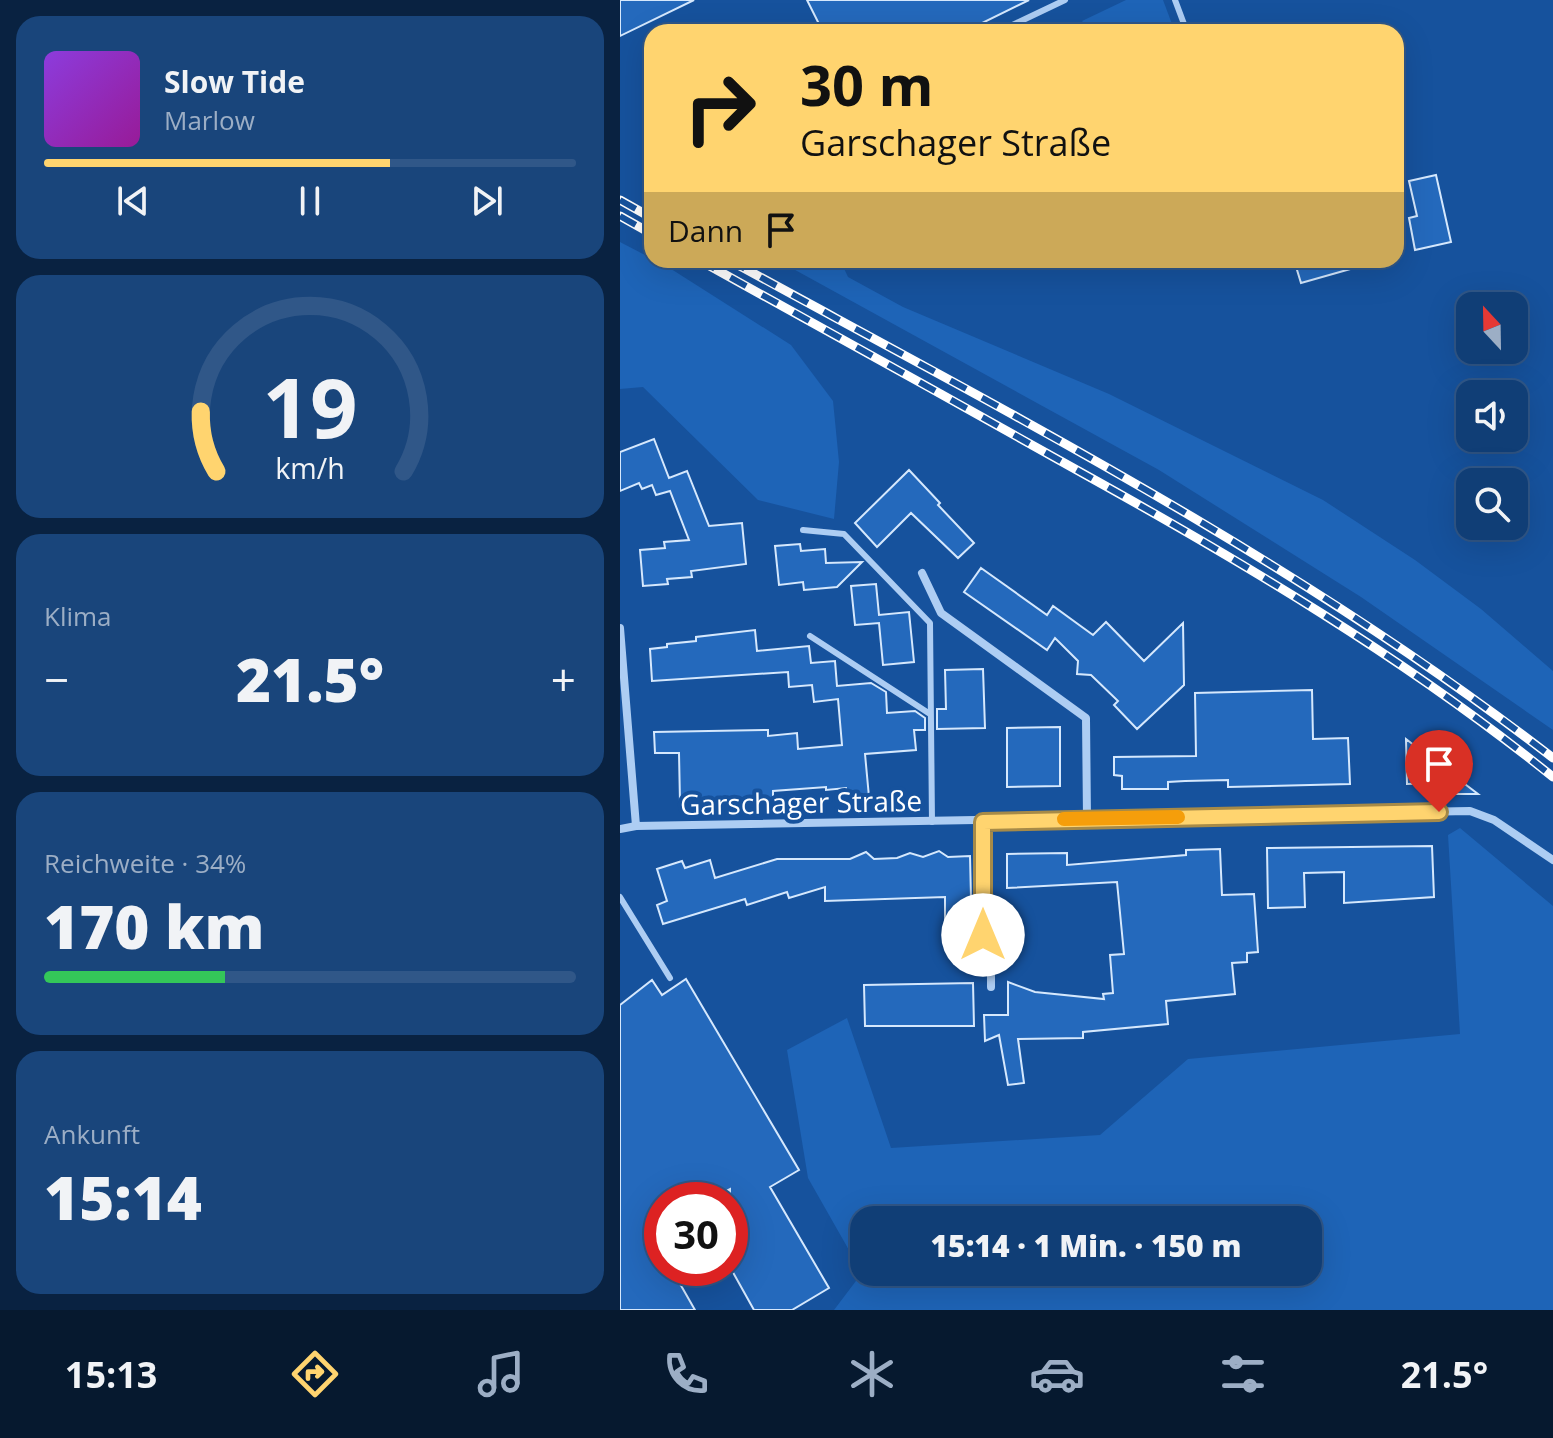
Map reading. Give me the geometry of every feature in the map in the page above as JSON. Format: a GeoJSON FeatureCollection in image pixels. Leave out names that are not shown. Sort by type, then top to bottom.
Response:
{"type":"FeatureCollection","features":[{"type":"Feature","properties":{"kind":"street"},"geometry":{"type":"LineString","coordinates":[[922,573],[941,613],[1086,718],[1087,818]]}},
{"type":"Feature","properties":{"kind":"street"},"geometry":{"type":"LineString","coordinates":[[620,628],[636,826]]}},
{"type":"Feature","properties":{"kind":"street","name":"Garschager Straße"},"geometry":{"type":"LineString","coordinates":[[620,829],[636,826],[1470,811],[1494,820],[1553,860]]}},
{"type":"Feature","properties":{"kind":"street"},"geometry":{"type":"LineString","coordinates":[[983,822],[983,964],[991,971],[991,987]]}},
{"type":"Feature","properties":{"kind":"lane"},"geometry":{"type":"LineString","coordinates":[[1015,24],[1065,0]]}},
{"type":"Feature","properties":{"kind":"lane"},"geometry":{"type":"LineString","coordinates":[[1175,0],[1184,24]]}},
{"type":"Feature","properties":{"kind":"lane"},"geometry":{"type":"LineString","coordinates":[[803,530],[844,534],[930,623],[932,822]]}},
{"type":"Feature","properties":{"kind":"lane"},"geometry":{"type":"LineString","coordinates":[[810,636],[930,714]]}},
{"type":"Feature","properties":{"kind":"lane"},"geometry":{"type":"LineString","coordinates":[[620,897],[670,978]]}},
{"type":"Feature","properties":{"kind":"shaded area"},"geometry":{"type":"Polygon","coordinates":[[[1126,0],[1163,0],[1172,24],[1084,24],[1082,21],[1126,0]]]}},
{"type":"Feature","properties":{"kind":"shaded area"},"geometry":{"type":"Polygon","coordinates":[[[620,242],[644,254],[644,268],[670,268],[791,345],[833,401],[839,462],[834,519],[758,500],[643,387],[620,389],[620,242]]]}},
{"type":"Feature","properties":{"kind":"shaded area"},"geometry":{"type":"Polygon","coordinates":[[[792,268],[844,268],[848,277],[903,307],[1109,394],[1323,500],[1415,560],[1481,609],[1553,671],[1553,730],[1361,597],[1159,470],[792,268]]]}},
{"type":"Feature","properties":{"kind":"shaded area"},"geometry":{"type":"Polygon","coordinates":[[[1460,828],[1553,906],[1553,1310],[834,1310],[852,1286],[1322,1286],[1322,1206],[850,1206],[850,1252],[808,1178],[787,1050],[847,1018],[891,1148],[1100,1135],[1188,1059],[1460,1034],[1448,835],[1460,828]]]}},
{"type":"Feature","properties":{"kind":"building"},"geometry":{"type":"Polygon","coordinates":[[[620,0],[694,0],[644,24],[620,36],[620,0]]]}},
{"type":"Feature","properties":{"kind":"building"},"geometry":{"type":"Polygon","coordinates":[[[807,0],[1029,0],[980,24],[819,24],[807,0]]]}},
{"type":"Feature","properties":{"kind":"building"},"geometry":{"type":"Polygon","coordinates":[[[1436,175],[1451,242],[1415,250],[1409,218],[1417,216],[1409,181],[1436,175]]]}},
{"type":"Feature","properties":{"kind":"building"},"geometry":{"type":"Polygon","coordinates":[[[1296,268],[1354,268],[1301,283],[1296,268]]]}},
{"type":"Feature","properties":{"kind":"building"},"geometry":{"type":"Polygon","coordinates":[[[654,439],[669,478],[687,471],[709,526],[742,523],[746,564],[691,571],[692,577],[667,579],[668,584],[643,586],[640,550],[665,548],[664,542],[689,540],[670,491],[656,495],[652,485],[642,489],[639,483],[620,491],[620,452],[654,439]]]}},
{"type":"Feature","properties":{"kind":"building"},"geometry":{"type":"Polygon","coordinates":[[[909,470],[974,543],[958,558],[911,513],[877,547],[855,523],[909,470]]]}},
{"type":"Feature","properties":{"kind":"building"},"geometry":{"type":"Polygon","coordinates":[[[800,544],[801,551],[825,549],[826,563],[862,562],[837,587],[804,590],[803,582],[779,585],[775,546],[800,544]]]}},
{"type":"Feature","properties":{"kind":"building"},"geometry":{"type":"Polygon","coordinates":[[[981,568],[1047,615],[1053,606],[1093,635],[1106,622],[1144,661],[1183,623],[1184,685],[1137,729],[1114,705],[1118,701],[1091,675],[1077,674],[1078,661],[1055,638],[1047,650],[964,592],[981,568]]]}},
{"type":"Feature","properties":{"kind":"building"},"geometry":{"type":"Polygon","coordinates":[[[876,584],[879,615],[909,612],[914,662],[883,665],[879,623],[855,625],[851,586],[876,584]]]}},
{"type":"Feature","properties":{"kind":"building"},"geometry":{"type":"Polygon","coordinates":[[[755,630],[757,651],[809,646],[811,663],[835,661],[837,686],[871,683],[886,692],[887,713],[915,711],[925,718],[925,730],[914,730],[916,750],[865,754],[869,797],[847,798],[846,788],[826,790],[826,787],[773,791],[773,800],[680,802],[679,753],[655,753],[654,732],[768,730],[768,736],[797,733],[798,749],[842,745],[838,699],[814,702],[812,685],[789,687],[788,672],[652,681],[650,649],[696,641],[696,637],[755,630]]]}},
{"type":"Feature","properties":{"kind":"building"},"geometry":{"type":"Polygon","coordinates":[[[983,669],[985,728],[937,729],[937,709],[946,709],[945,670],[983,669]]]}},
{"type":"Feature","properties":{"kind":"building"},"geometry":{"type":"Polygon","coordinates":[[[1312,690],[1313,739],[1348,738],[1350,784],[1228,787],[1228,780],[1168,782],[1168,789],[1122,789],[1122,776],[1114,775],[1114,757],[1196,756],[1195,693],[1312,690]]]}},
{"type":"Feature","properties":{"kind":"building"},"geometry":{"type":"Polygon","coordinates":[[[1060,727],[1060,786],[1007,787],[1007,728],[1060,727]]]}},
{"type":"Feature","properties":{"kind":"building"},"geometry":{"type":"Polygon","coordinates":[[[1406,739],[1478,794],[1440,794],[1439,783],[1407,784],[1406,739]]]}},
{"type":"Feature","properties":{"kind":"building"},"geometry":{"type":"Polygon","coordinates":[[[1432,846],[1434,897],[1344,903],[1344,872],[1304,873],[1305,907],[1268,908],[1267,848],[1432,846]]]}},
{"type":"Feature","properties":{"kind":"building"},"geometry":{"type":"Polygon","coordinates":[[[1220,849],[1222,895],[1254,894],[1258,952],[1247,953],[1247,962],[1232,963],[1235,994],[1166,1001],[1168,1024],[1083,1032],[1083,1038],[1018,1039],[1024,1083],[1008,1085],[999,1035],[985,1041],[984,1015],[1008,1015],[1008,982],[1035,992],[1104,999],[1103,994],[1113,993],[1110,955],[1124,954],[1117,882],[1007,888],[1007,854],[1067,853],[1067,865],[1186,855],[1186,850],[1220,849]]]}},
{"type":"Feature","properties":{"kind":"building"},"geometry":{"type":"Polygon","coordinates":[[[939,851],[948,857],[970,856],[972,941],[945,941],[945,897],[825,901],[825,887],[789,898],[787,892],[747,905],[745,899],[663,924],[657,905],[667,901],[657,869],[682,861],[685,868],[710,860],[715,878],[777,859],[850,859],[866,852],[874,859],[897,858],[910,853],[923,857],[939,851]]]}},
{"type":"Feature","properties":{"kind":"building"},"geometry":{"type":"Polygon","coordinates":[[[686,979],[799,1170],[770,1187],[829,1288],[792,1310],[754,1310],[741,1286],[748,1286],[748,1182],[644,1182],[644,1286],[681,1286],[695,1310],[620,1310],[620,1005],[652,980],[662,995],[686,979]]]}},
{"type":"Feature","properties":{"kind":"building"},"geometry":{"type":"Polygon","coordinates":[[[973,983],[974,1026],[865,1026],[864,985],[973,983]]]}},
{"type":"Feature","properties":{"kind":"railway"},"geometry":{"type":"LineString","coordinates":[[620,200],[644,214]]}},
{"type":"Feature","properties":{"kind":"railway"},"geometry":{"type":"LineString","coordinates":[[620,216],[644,230]]}},
{"type":"Feature","properties":{"kind":"railway"},"geometry":{"type":"LineString","coordinates":[[713,268],[1260,576],[1439,692],[1553,777]]}},
{"type":"Feature","properties":{"kind":"railway"},"geometry":{"type":"LineString","coordinates":[[744,268],[1046,433],[1255,555],[1357,619],[1553,758]]}},
{"type":"Feature","properties":{"kind":"slow traffic"},"geometry":{"type":"LineString","coordinates":[[1064,819],[1178,817]]}},
{"type":"Feature","properties":{"kind":"route"},"geometry":{"type":"LineString","coordinates":[[983,935],[983,822],[1439,812]]}}]}
